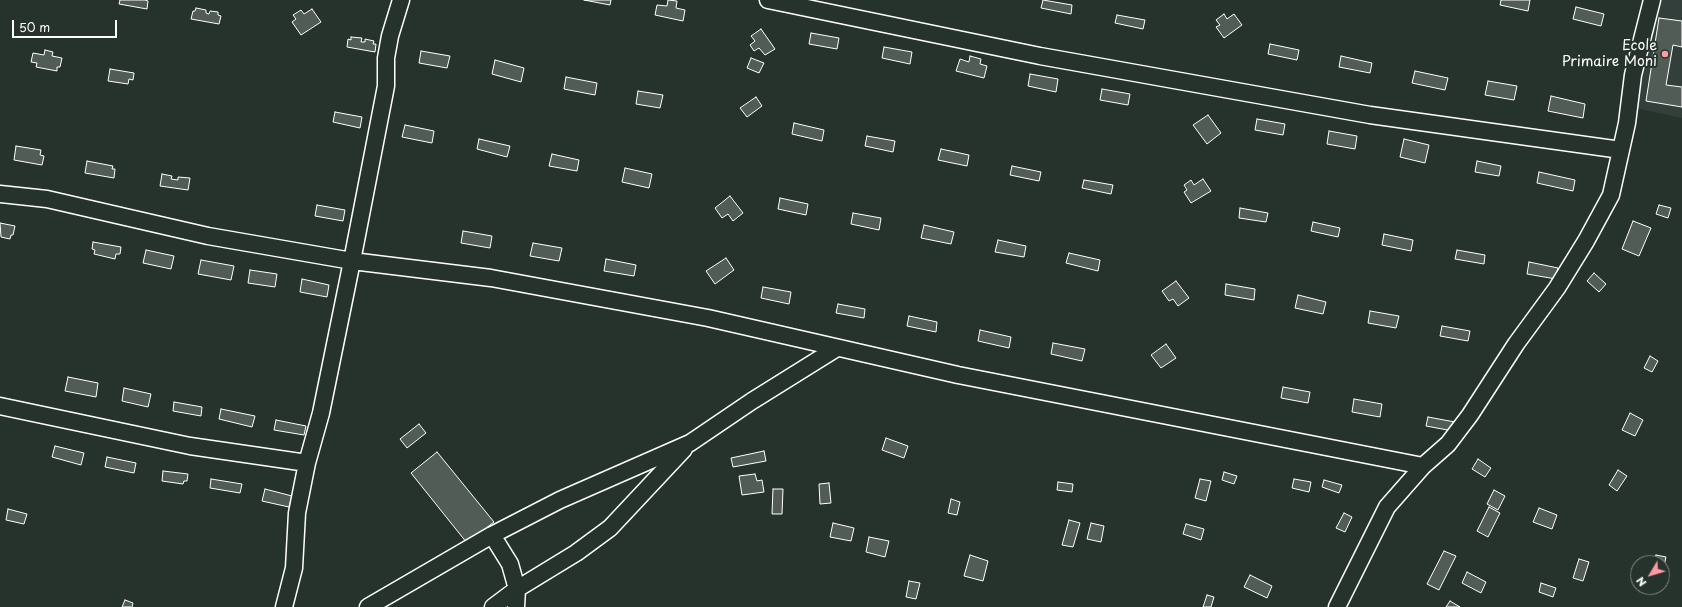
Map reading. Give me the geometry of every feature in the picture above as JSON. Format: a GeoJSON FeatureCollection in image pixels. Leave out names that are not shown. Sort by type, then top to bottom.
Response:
{"type":"FeatureCollection","features":[{"type":"Feature","properties":{"kind":"street"},"geometry":{"type":"LineString","coordinates":[[284,607],[294,568],[297,513],[307,463],[321,413],[352,261],[386,86],[386,58],[401,0]]}},
{"type":"Feature","properties":{"kind":"street"},"geometry":{"type":"LineString","coordinates":[[768,0],[1040,56],[1370,116],[1621,150]]}},
{"type":"Feature","properties":{"kind":"street"},"geometry":{"type":"LineString","coordinates":[[1337,607],[1387,507],[1423,466],[1448,444],[1470,415],[1516,344],[1557,288],[1578,254],[1611,194],[1621,150],[1633,75],[1652,0]]}},
{"type":"Feature","properties":{"kind":"street"},"geometry":{"type":"LineString","coordinates":[[0,194],[47,199],[208,236],[352,261],[491,278],[708,318],[966,377],[1423,466]]}},
{"type":"Feature","properties":{"kind":"street"},"geometry":{"type":"LineString","coordinates":[[368,607],[492,535],[560,500],[690,443],[752,401],[837,348]]}},
{"type":"Feature","properties":{"kind":"street"},"geometry":{"type":"LineString","coordinates":[[0,406],[190,446],[307,463]]}},
{"type":"Feature","properties":{"kind":"street"},"geometry":{"type":"LineString","coordinates":[[492,607],[517,589],[576,553],[610,528],[690,443]]}},
{"type":"Feature","properties":{"kind":"street"},"geometry":{"type":"LineString","coordinates":[[492,535],[510,564],[517,589],[516,607]]}},
{"type":"Feature","properties":{"kind":"shaded area","name":"Ecole Primaire Moni"},"geometry":{"type":"Polygon","coordinates":[[[1659,0],[1682,0],[1682,118],[1636,108],[1659,0]]]}},
{"type":"Feature","properties":{"kind":"building"},"geometry":{"type":"Polygon","coordinates":[[[120,0],[148,1],[147,9],[119,4],[120,0]]]}},
{"type":"Feature","properties":{"kind":"building"},"geometry":{"type":"Polygon","coordinates":[[[584,0],[611,0],[610,5],[584,0]]]}},
{"type":"Feature","properties":{"kind":"building"},"geometry":{"type":"Polygon","coordinates":[[[668,0],[677,1],[676,8],[685,10],[683,21],[655,15],[657,5],[667,6],[668,0]]]}},
{"type":"Feature","properties":{"kind":"building"},"geometry":{"type":"Polygon","coordinates":[[[1043,0],[1072,5],[1071,14],[1041,8],[1043,0]]]}},
{"type":"Feature","properties":{"kind":"building"},"geometry":{"type":"Polygon","coordinates":[[[1501,0],[1530,0],[1528,11],[1500,5],[1501,0]]]}},
{"type":"Feature","properties":{"kind":"building"},"geometry":{"type":"Polygon","coordinates":[[[1576,7],[1604,14],[1601,26],[1573,19],[1576,7]]]}},
{"type":"Feature","properties":{"kind":"building"},"geometry":{"type":"Polygon","coordinates":[[[196,8],[206,10],[206,13],[209,14],[210,11],[218,12],[218,15],[221,16],[219,24],[191,19],[193,11],[195,11],[196,8]]]}},
{"type":"Feature","properties":{"kind":"building"},"geometry":{"type":"Polygon","coordinates":[[[312,9],[321,22],[301,35],[292,22],[296,19],[293,15],[301,10],[304,14],[312,9]]]}},
{"type":"Feature","properties":{"kind":"building"},"geometry":{"type":"Polygon","coordinates":[[[1224,14],[1227,19],[1234,14],[1242,25],[1224,38],[1216,27],[1220,25],[1216,20],[1224,14]]]}},
{"type":"Feature","properties":{"kind":"building"},"geometry":{"type":"Polygon","coordinates":[[[1117,15],[1145,20],[1143,29],[1115,23],[1117,15]]]}},
{"type":"Feature","properties":{"kind":"building"},"geometry":{"type":"Polygon","coordinates":[[[1659,18],[1682,21],[1682,47],[1673,45],[1666,85],[1682,87],[1682,107],[1646,101],[1659,18]]]}},
{"type":"Feature","properties":{"kind":"building"},"geometry":{"type":"Polygon","coordinates":[[[761,29],[775,49],[765,55],[759,48],[754,51],[750,45],[755,41],[751,36],[761,29]]]}},
{"type":"Feature","properties":{"kind":"building"},"geometry":{"type":"Polygon","coordinates":[[[811,33],[839,38],[837,49],[809,44],[811,33]]]}},
{"type":"Feature","properties":{"kind":"building"},"geometry":{"type":"Polygon","coordinates":[[[351,37],[362,38],[361,42],[365,42],[365,39],[374,41],[373,44],[376,44],[375,52],[347,47],[348,39],[351,40],[351,37]]]}},
{"type":"Feature","properties":{"kind":"building"},"geometry":{"type":"Polygon","coordinates":[[[1270,44],[1299,50],[1297,60],[1268,54],[1270,44]]]}},
{"type":"Feature","properties":{"kind":"building"},"geometry":{"type":"Polygon","coordinates":[[[884,47],[912,52],[910,64],[882,58],[884,47]]]}},
{"type":"Feature","properties":{"kind":"building"},"geometry":{"type":"Polygon","coordinates":[[[45,50],[53,52],[52,56],[62,58],[60,67],[57,67],[57,71],[36,67],[37,63],[31,62],[33,53],[44,55],[45,50]]]}},
{"type":"Feature","properties":{"kind":"building"},"geometry":{"type":"Polygon","coordinates":[[[421,51],[450,56],[447,68],[419,63],[421,51]]]}},
{"type":"Feature","properties":{"kind":"building"},"geometry":{"type":"Polygon","coordinates":[[[970,56],[981,59],[980,64],[987,66],[984,78],[956,71],[960,59],[969,62],[970,56]]]}},
{"type":"Feature","properties":{"kind":"building"},"geometry":{"type":"Polygon","coordinates":[[[1341,56],[1372,63],[1370,73],[1339,67],[1341,56]]]}},
{"type":"Feature","properties":{"kind":"building"},"geometry":{"type":"Polygon","coordinates":[[[751,58],[764,63],[759,73],[747,68],[751,58]]]}},
{"type":"Feature","properties":{"kind":"building"},"geometry":{"type":"Polygon","coordinates":[[[495,60],[524,68],[521,82],[492,74],[495,60]]]}},
{"type":"Feature","properties":{"kind":"building"},"geometry":{"type":"Polygon","coordinates":[[[110,69],[134,73],[133,80],[129,79],[128,84],[108,81],[110,69]]]}},
{"type":"Feature","properties":{"kind":"building"},"geometry":{"type":"Polygon","coordinates":[[[1415,71],[1448,78],[1445,90],[1412,83],[1415,71]]]}},
{"type":"Feature","properties":{"kind":"building"},"geometry":{"type":"Polygon","coordinates":[[[1030,74],[1058,79],[1056,92],[1028,86],[1030,74]]]}},
{"type":"Feature","properties":{"kind":"building"},"geometry":{"type":"Polygon","coordinates":[[[566,77],[597,83],[595,95],[564,89],[566,77]]]}},
{"type":"Feature","properties":{"kind":"building"},"geometry":{"type":"Polygon","coordinates":[[[1488,81],[1517,86],[1514,100],[1485,95],[1488,81]]]}},
{"type":"Feature","properties":{"kind":"building"},"geometry":{"type":"Polygon","coordinates":[[[1102,89],[1130,94],[1128,105],[1100,100],[1102,89]]]}},
{"type":"Feature","properties":{"kind":"building"},"geometry":{"type":"Polygon","coordinates":[[[638,91],[663,95],[660,108],[636,104],[638,91]]]}},
{"type":"Feature","properties":{"kind":"building"},"geometry":{"type":"Polygon","coordinates":[[[1551,96],[1585,104],[1583,118],[1548,111],[1551,96]]]}},
{"type":"Feature","properties":{"kind":"building"},"geometry":{"type":"Polygon","coordinates":[[[756,97],[762,106],[747,117],[740,108],[756,97]]]}},
{"type":"Feature","properties":{"kind":"building"},"geometry":{"type":"Polygon","coordinates":[[[335,112],[362,117],[360,128],[333,122],[335,112]]]}},
{"type":"Feature","properties":{"kind":"building"},"geometry":{"type":"Polygon","coordinates":[[[1208,115],[1221,133],[1207,144],[1193,125],[1208,115]]]}},
{"type":"Feature","properties":{"kind":"building"},"geometry":{"type":"Polygon","coordinates":[[[1257,119],[1285,124],[1283,135],[1255,130],[1257,119]]]}},
{"type":"Feature","properties":{"kind":"building"},"geometry":{"type":"Polygon","coordinates":[[[794,123],[824,130],[822,141],[792,134],[794,123]]]}},
{"type":"Feature","properties":{"kind":"building"},"geometry":{"type":"Polygon","coordinates":[[[405,125],[434,131],[432,143],[402,137],[405,125]]]}},
{"type":"Feature","properties":{"kind":"building"},"geometry":{"type":"Polygon","coordinates":[[[1329,131],[1357,136],[1355,149],[1327,144],[1329,131]]]}},
{"type":"Feature","properties":{"kind":"building"},"geometry":{"type":"Polygon","coordinates":[[[867,136],[895,141],[893,152],[865,146],[867,136]]]}},
{"type":"Feature","properties":{"kind":"building"},"geometry":{"type":"Polygon","coordinates":[[[479,139],[510,146],[507,157],[477,149],[479,139]]]}},
{"type":"Feature","properties":{"kind":"building"},"geometry":{"type":"Polygon","coordinates":[[[1404,139],[1429,145],[1425,163],[1400,157],[1404,139]]]}},
{"type":"Feature","properties":{"kind":"building"},"geometry":{"type":"Polygon","coordinates":[[[16,146],[41,150],[40,155],[44,156],[42,165],[14,160],[16,146]]]}},
{"type":"Feature","properties":{"kind":"building"},"geometry":{"type":"Polygon","coordinates":[[[941,149],[969,155],[967,166],[938,160],[941,149]]]}},
{"type":"Feature","properties":{"kind":"building"},"geometry":{"type":"Polygon","coordinates":[[[552,154],[579,160],[577,171],[549,166],[552,154]]]}},
{"type":"Feature","properties":{"kind":"building"},"geometry":{"type":"Polygon","coordinates":[[[87,161],[113,166],[112,169],[115,169],[114,178],[85,173],[87,161]]]}},
{"type":"Feature","properties":{"kind":"building"},"geometry":{"type":"Polygon","coordinates":[[[1477,161],[1501,166],[1499,176],[1475,172],[1477,161]]]}},
{"type":"Feature","properties":{"kind":"building"},"geometry":{"type":"Polygon","coordinates":[[[1012,166],[1041,172],[1039,181],[1010,175],[1012,166]]]}},
{"type":"Feature","properties":{"kind":"building"},"geometry":{"type":"Polygon","coordinates":[[[625,168],[652,174],[649,188],[622,182],[625,168]]]}},
{"type":"Feature","properties":{"kind":"building"},"geometry":{"type":"Polygon","coordinates":[[[1539,172],[1575,180],[1573,191],[1537,183],[1539,172]]]}},
{"type":"Feature","properties":{"kind":"building"},"geometry":{"type":"Polygon","coordinates":[[[162,174],[172,176],[171,179],[178,180],[178,177],[190,178],[188,190],[160,186],[162,174]]]}},
{"type":"Feature","properties":{"kind":"building"},"geometry":{"type":"Polygon","coordinates":[[[1203,179],[1211,191],[1191,203],[1184,192],[1187,190],[1184,185],[1191,180],[1194,185],[1203,179]]]}},
{"type":"Feature","properties":{"kind":"building"},"geometry":{"type":"Polygon","coordinates":[[[1084,180],[1113,185],[1111,194],[1082,188],[1084,180]]]}},
{"type":"Feature","properties":{"kind":"building"},"geometry":{"type":"Polygon","coordinates":[[[730,196],[743,213],[733,221],[728,214],[722,218],[715,208],[730,196]]]}},
{"type":"Feature","properties":{"kind":"building"},"geometry":{"type":"Polygon","coordinates":[[[780,198],[808,204],[806,215],[778,209],[780,198]]]}},
{"type":"Feature","properties":{"kind":"building"},"geometry":{"type":"Polygon","coordinates":[[[317,205],[345,210],[343,221],[315,216],[317,205]]]}},
{"type":"Feature","properties":{"kind":"building"},"geometry":{"type":"Polygon","coordinates":[[[1659,205],[1671,208],[1668,218],[1656,214],[1659,205]]]}},
{"type":"Feature","properties":{"kind":"building"},"geometry":{"type":"Polygon","coordinates":[[[1240,208],[1268,213],[1266,222],[1239,218],[1240,208]]]}},
{"type":"Feature","properties":{"kind":"building"},"geometry":{"type":"Polygon","coordinates":[[[853,213],[881,218],[879,230],[851,224],[853,213]]]}},
{"type":"Feature","properties":{"kind":"building"},"geometry":{"type":"Polygon","coordinates":[[[1633,221],[1651,228],[1639,256],[1622,249],[1633,221]]]}},
{"type":"Feature","properties":{"kind":"building"},"geometry":{"type":"Polygon","coordinates":[[[1313,222],[1340,228],[1338,237],[1311,231],[1313,222]]]}},
{"type":"Feature","properties":{"kind":"building"},"geometry":{"type":"Polygon","coordinates":[[[0,223],[15,226],[13,235],[11,235],[10,239],[1,237],[0,223]]]}},
{"type":"Feature","properties":{"kind":"building"},"geometry":{"type":"Polygon","coordinates":[[[924,225],[954,232],[951,244],[921,238],[924,225]]]}},
{"type":"Feature","properties":{"kind":"building"},"geometry":{"type":"Polygon","coordinates":[[[463,231],[492,236],[490,248],[461,243],[463,231]]]}},
{"type":"Feature","properties":{"kind":"building"},"geometry":{"type":"Polygon","coordinates":[[[1384,234],[1413,240],[1411,251],[1382,245],[1384,234]]]}},
{"type":"Feature","properties":{"kind":"building"},"geometry":{"type":"Polygon","coordinates":[[[998,240],[1026,246],[1024,257],[995,252],[998,240]]]}},
{"type":"Feature","properties":{"kind":"building"},"geometry":{"type":"Polygon","coordinates":[[[93,242],[121,247],[120,254],[116,254],[115,259],[94,254],[95,250],[92,249],[93,242]]]}},
{"type":"Feature","properties":{"kind":"building"},"geometry":{"type":"Polygon","coordinates":[[[533,243],[562,248],[559,261],[530,256],[533,243]]]}},
{"type":"Feature","properties":{"kind":"building"},"geometry":{"type":"Polygon","coordinates":[[[146,250],[174,256],[171,269],[143,263],[146,250]]]}},
{"type":"Feature","properties":{"kind":"building"},"geometry":{"type":"Polygon","coordinates":[[[1457,250],[1485,255],[1484,264],[1455,259],[1457,250]]]}},
{"type":"Feature","properties":{"kind":"building"},"geometry":{"type":"Polygon","coordinates":[[[1069,253],[1100,260],[1098,271],[1066,263],[1069,253]]]}},
{"type":"Feature","properties":{"kind":"building"},"geometry":{"type":"Polygon","coordinates":[[[726,258],[734,270],[715,284],[706,271],[726,258]]]}},
{"type":"Feature","properties":{"kind":"building"},"geometry":{"type":"Polygon","coordinates":[[[606,259],[636,265],[634,276],[604,271],[606,259]]]}},
{"type":"Feature","properties":{"kind":"building"},"geometry":{"type":"Polygon","coordinates":[[[201,260],[234,266],[231,280],[198,274],[201,260]]]}},
{"type":"Feature","properties":{"kind":"building"},"geometry":{"type":"Polygon","coordinates":[[[1529,262],[1558,268],[1556,279],[1527,274],[1529,262]]]}},
{"type":"Feature","properties":{"kind":"building"},"geometry":{"type":"Polygon","coordinates":[[[250,270],[277,274],[275,287],[248,283],[250,270]]]}},
{"type":"Feature","properties":{"kind":"building"},"geometry":{"type":"Polygon","coordinates":[[[1594,273],[1606,284],[1599,292],[1587,281],[1594,273]]]}},
{"type":"Feature","properties":{"kind":"building"},"geometry":{"type":"Polygon","coordinates":[[[302,279],[329,285],[327,297],[300,292],[302,279]]]}},
{"type":"Feature","properties":{"kind":"building"},"geometry":{"type":"Polygon","coordinates":[[[1176,281],[1189,298],[1178,306],[1173,299],[1169,301],[1162,291],[1176,281]]]}},
{"type":"Feature","properties":{"kind":"building"},"geometry":{"type":"Polygon","coordinates":[[[1226,284],[1255,289],[1254,300],[1225,295],[1226,284]]]}},
{"type":"Feature","properties":{"kind":"building"},"geometry":{"type":"Polygon","coordinates":[[[763,287],[791,292],[789,304],[761,298],[763,287]]]}},
{"type":"Feature","properties":{"kind":"building"},"geometry":{"type":"Polygon","coordinates":[[[1298,295],[1326,302],[1323,314],[1295,308],[1298,295]]]}},
{"type":"Feature","properties":{"kind":"building"},"geometry":{"type":"Polygon","coordinates":[[[838,304],[865,309],[864,318],[836,313],[838,304]]]}},
{"type":"Feature","properties":{"kind":"building"},"geometry":{"type":"Polygon","coordinates":[[[1370,311],[1399,316],[1396,328],[1368,323],[1370,311]]]}},
{"type":"Feature","properties":{"kind":"building"},"geometry":{"type":"Polygon","coordinates":[[[909,316],[937,322],[936,332],[907,326],[909,316]]]}},
{"type":"Feature","properties":{"kind":"building"},"geometry":{"type":"Polygon","coordinates":[[[1442,326],[1470,331],[1468,341],[1440,336],[1442,326]]]}},
{"type":"Feature","properties":{"kind":"building"},"geometry":{"type":"Polygon","coordinates":[[[980,330],[1011,337],[1009,348],[978,341],[980,330]]]}},
{"type":"Feature","properties":{"kind":"building"},"geometry":{"type":"Polygon","coordinates":[[[1053,343],[1085,349],[1082,361],[1051,354],[1053,343]]]}},
{"type":"Feature","properties":{"kind":"building"},"geometry":{"type":"Polygon","coordinates":[[[1166,344],[1176,358],[1161,368],[1151,355],[1166,344]]]}},
{"type":"Feature","properties":{"kind":"building"},"geometry":{"type":"Polygon","coordinates":[[[1650,356],[1658,361],[1652,372],[1644,368],[1650,356]]]}},
{"type":"Feature","properties":{"kind":"building"},"geometry":{"type":"Polygon","coordinates":[[[68,377],[98,383],[96,397],[65,391],[68,377]]]}},
{"type":"Feature","properties":{"kind":"building"},"geometry":{"type":"Polygon","coordinates":[[[1283,387],[1310,392],[1308,403],[1281,398],[1283,387]]]}},
{"type":"Feature","properties":{"kind":"building"},"geometry":{"type":"Polygon","coordinates":[[[124,388],[151,394],[148,407],[122,401],[124,388]]]}},
{"type":"Feature","properties":{"kind":"building"},"geometry":{"type":"Polygon","coordinates":[[[1354,399],[1382,404],[1380,417],[1352,412],[1354,399]]]}},
{"type":"Feature","properties":{"kind":"building"},"geometry":{"type":"Polygon","coordinates":[[[174,402],[202,407],[201,416],[173,411],[174,402]]]}},
{"type":"Feature","properties":{"kind":"building"},"geometry":{"type":"Polygon","coordinates":[[[221,409],[255,416],[252,427],[219,419],[221,409]]]}},
{"type":"Feature","properties":{"kind":"building"},"geometry":{"type":"Polygon","coordinates":[[[1630,413],[1643,420],[1635,436],[1622,430],[1630,413]]]}},
{"type":"Feature","properties":{"kind":"building"},"geometry":{"type":"Polygon","coordinates":[[[1428,417],[1455,422],[1453,431],[1426,426],[1428,417]]]}},
{"type":"Feature","properties":{"kind":"building"},"geometry":{"type":"Polygon","coordinates":[[[276,420],[306,426],[304,435],[274,430],[276,420]]]}},
{"type":"Feature","properties":{"kind":"building"},"geometry":{"type":"Polygon","coordinates":[[[419,424],[426,433],[407,448],[400,439],[419,424]]]}},
{"type":"Feature","properties":{"kind":"building"},"geometry":{"type":"Polygon","coordinates":[[[886,438],[908,446],[904,458],[882,450],[886,438]]]}},
{"type":"Feature","properties":{"kind":"building"},"geometry":{"type":"Polygon","coordinates":[[[55,446],[84,453],[81,465],[52,457],[55,446]]]}},
{"type":"Feature","properties":{"kind":"building"},"geometry":{"type":"Polygon","coordinates":[[[764,451],[766,461],[733,467],[731,458],[764,451]]]}},
{"type":"Feature","properties":{"kind":"building"},"geometry":{"type":"Polygon","coordinates":[[[437,452],[494,522],[467,543],[411,473],[437,452]]]}},
{"type":"Feature","properties":{"kind":"building"},"geometry":{"type":"Polygon","coordinates":[[[107,457],[136,463],[134,473],[105,467],[107,457]]]}},
{"type":"Feature","properties":{"kind":"building"},"geometry":{"type":"Polygon","coordinates":[[[1478,459],[1491,468],[1485,477],[1472,469],[1478,459]]]}},
{"type":"Feature","properties":{"kind":"building"},"geometry":{"type":"Polygon","coordinates":[[[1618,470],[1627,476],[1617,491],[1609,485],[1618,470]]]}},
{"type":"Feature","properties":{"kind":"building"},"geometry":{"type":"Polygon","coordinates":[[[163,471],[188,474],[187,481],[184,481],[183,484],[162,481],[163,471]]]}},
{"type":"Feature","properties":{"kind":"building"},"geometry":{"type":"Polygon","coordinates":[[[1224,472],[1237,476],[1234,484],[1222,480],[1224,472]]]}},
{"type":"Feature","properties":{"kind":"building"},"geometry":{"type":"Polygon","coordinates":[[[755,474],[757,481],[762,480],[764,492],[742,495],[739,476],[755,474]]]}},
{"type":"Feature","properties":{"kind":"building"},"geometry":{"type":"Polygon","coordinates":[[[211,479],[242,484],[240,493],[210,488],[211,479]]]}},
{"type":"Feature","properties":{"kind":"building"},"geometry":{"type":"Polygon","coordinates":[[[1200,479],[1211,481],[1206,501],[1195,498],[1200,479]]]}},
{"type":"Feature","properties":{"kind":"building"},"geometry":{"type":"Polygon","coordinates":[[[1294,479],[1311,482],[1309,492],[1292,488],[1294,479]]]}},
{"type":"Feature","properties":{"kind":"building"},"geometry":{"type":"Polygon","coordinates":[[[1324,480],[1342,485],[1339,493],[1322,487],[1324,480]]]}},
{"type":"Feature","properties":{"kind":"building"},"geometry":{"type":"Polygon","coordinates":[[[1058,482],[1073,484],[1072,492],[1057,490],[1058,482]]]}},
{"type":"Feature","properties":{"kind":"building"},"geometry":{"type":"Polygon","coordinates":[[[829,483],[831,503],[820,504],[819,484],[829,483]]]}},
{"type":"Feature","properties":{"kind":"building"},"geometry":{"type":"Polygon","coordinates":[[[265,489],[292,496],[289,507],[262,501],[265,489]]]}},
{"type":"Feature","properties":{"kind":"building"},"geometry":{"type":"Polygon","coordinates":[[[773,489],[783,489],[782,514],[772,514],[773,489]]]}},
{"type":"Feature","properties":{"kind":"building"},"geometry":{"type":"Polygon","coordinates":[[[1494,490],[1505,496],[1498,510],[1487,504],[1494,490]]]}},
{"type":"Feature","properties":{"kind":"building"},"geometry":{"type":"Polygon","coordinates":[[[951,499],[960,502],[957,515],[948,513],[951,499]]]}},
{"type":"Feature","properties":{"kind":"building"},"geometry":{"type":"Polygon","coordinates":[[[1489,507],[1500,513],[1488,537],[1477,531],[1489,507]]]}},
{"type":"Feature","properties":{"kind":"building"},"geometry":{"type":"Polygon","coordinates":[[[1539,508],[1557,515],[1552,529],[1533,522],[1539,508]]]}},
{"type":"Feature","properties":{"kind":"building"},"geometry":{"type":"Polygon","coordinates":[[[8,509],[27,514],[24,524],[6,520],[8,509]]]}},
{"type":"Feature","properties":{"kind":"building"},"geometry":{"type":"Polygon","coordinates":[[[1344,513],[1352,517],[1345,532],[1336,528],[1344,513]]]}},
{"type":"Feature","properties":{"kind":"building"},"geometry":{"type":"Polygon","coordinates":[[[1069,520],[1080,523],[1073,547],[1062,545],[1069,520]]]}},
{"type":"Feature","properties":{"kind":"building"},"geometry":{"type":"Polygon","coordinates":[[[833,523],[854,528],[851,541],[830,537],[833,523]]]}},
{"type":"Feature","properties":{"kind":"building"},"geometry":{"type":"Polygon","coordinates":[[[1091,523],[1104,526],[1101,542],[1087,539],[1091,523]]]}},
{"type":"Feature","properties":{"kind":"building"},"geometry":{"type":"Polygon","coordinates":[[[1186,524],[1204,529],[1201,540],[1183,534],[1186,524]]]}},
{"type":"Feature","properties":{"kind":"building"},"geometry":{"type":"Polygon","coordinates":[[[869,537],[889,541],[885,557],[866,552],[869,537]]]}},
{"type":"Feature","properties":{"kind":"building"},"geometry":{"type":"Polygon","coordinates":[[[1444,551],[1456,556],[1439,590],[1427,584],[1444,551]]]}},
{"type":"Feature","properties":{"kind":"building"},"geometry":{"type":"Polygon","coordinates":[[[970,555],[988,561],[983,581],[964,576],[970,555]]]}},
{"type":"Feature","properties":{"kind":"building"},"geometry":{"type":"Polygon","coordinates":[[[1579,559],[1589,562],[1583,581],[1573,578],[1579,559]]]}},
{"type":"Feature","properties":{"kind":"building"},"geometry":{"type":"Polygon","coordinates":[[[1467,572],[1486,582],[1481,593],[1462,583],[1467,572]]]}},
{"type":"Feature","properties":{"kind":"building"},"geometry":{"type":"Polygon","coordinates":[[[1250,575],[1272,586],[1267,598],[1244,587],[1250,575]]]}},
{"type":"Feature","properties":{"kind":"building"},"geometry":{"type":"Polygon","coordinates":[[[909,581],[920,583],[916,599],[906,597],[909,581]]]}},
{"type":"Feature","properties":{"kind":"building"},"geometry":{"type":"Polygon","coordinates":[[[1541,583],[1556,588],[1553,597],[1539,592],[1541,583]]]}},
{"type":"Feature","properties":{"kind":"building"},"geometry":{"type":"Polygon","coordinates":[[[1207,595],[1214,597],[1211,607],[1203,607],[1207,595]]]}},
{"type":"Feature","properties":{"kind":"building"},"geometry":{"type":"Polygon","coordinates":[[[125,600],[133,603],[132,607],[122,607],[125,600]]]}},
{"type":"Feature","properties":{"kind":"building"},"geometry":{"type":"Polygon","coordinates":[[[1450,601],[1460,607],[1446,607],[1450,601]]]}},
{"type":"Feature","properties":{"kind":"place","name":"Ecole Primaire Moni"},"geometry":{"type":"Point","coordinates":[1665,54]}}]}
